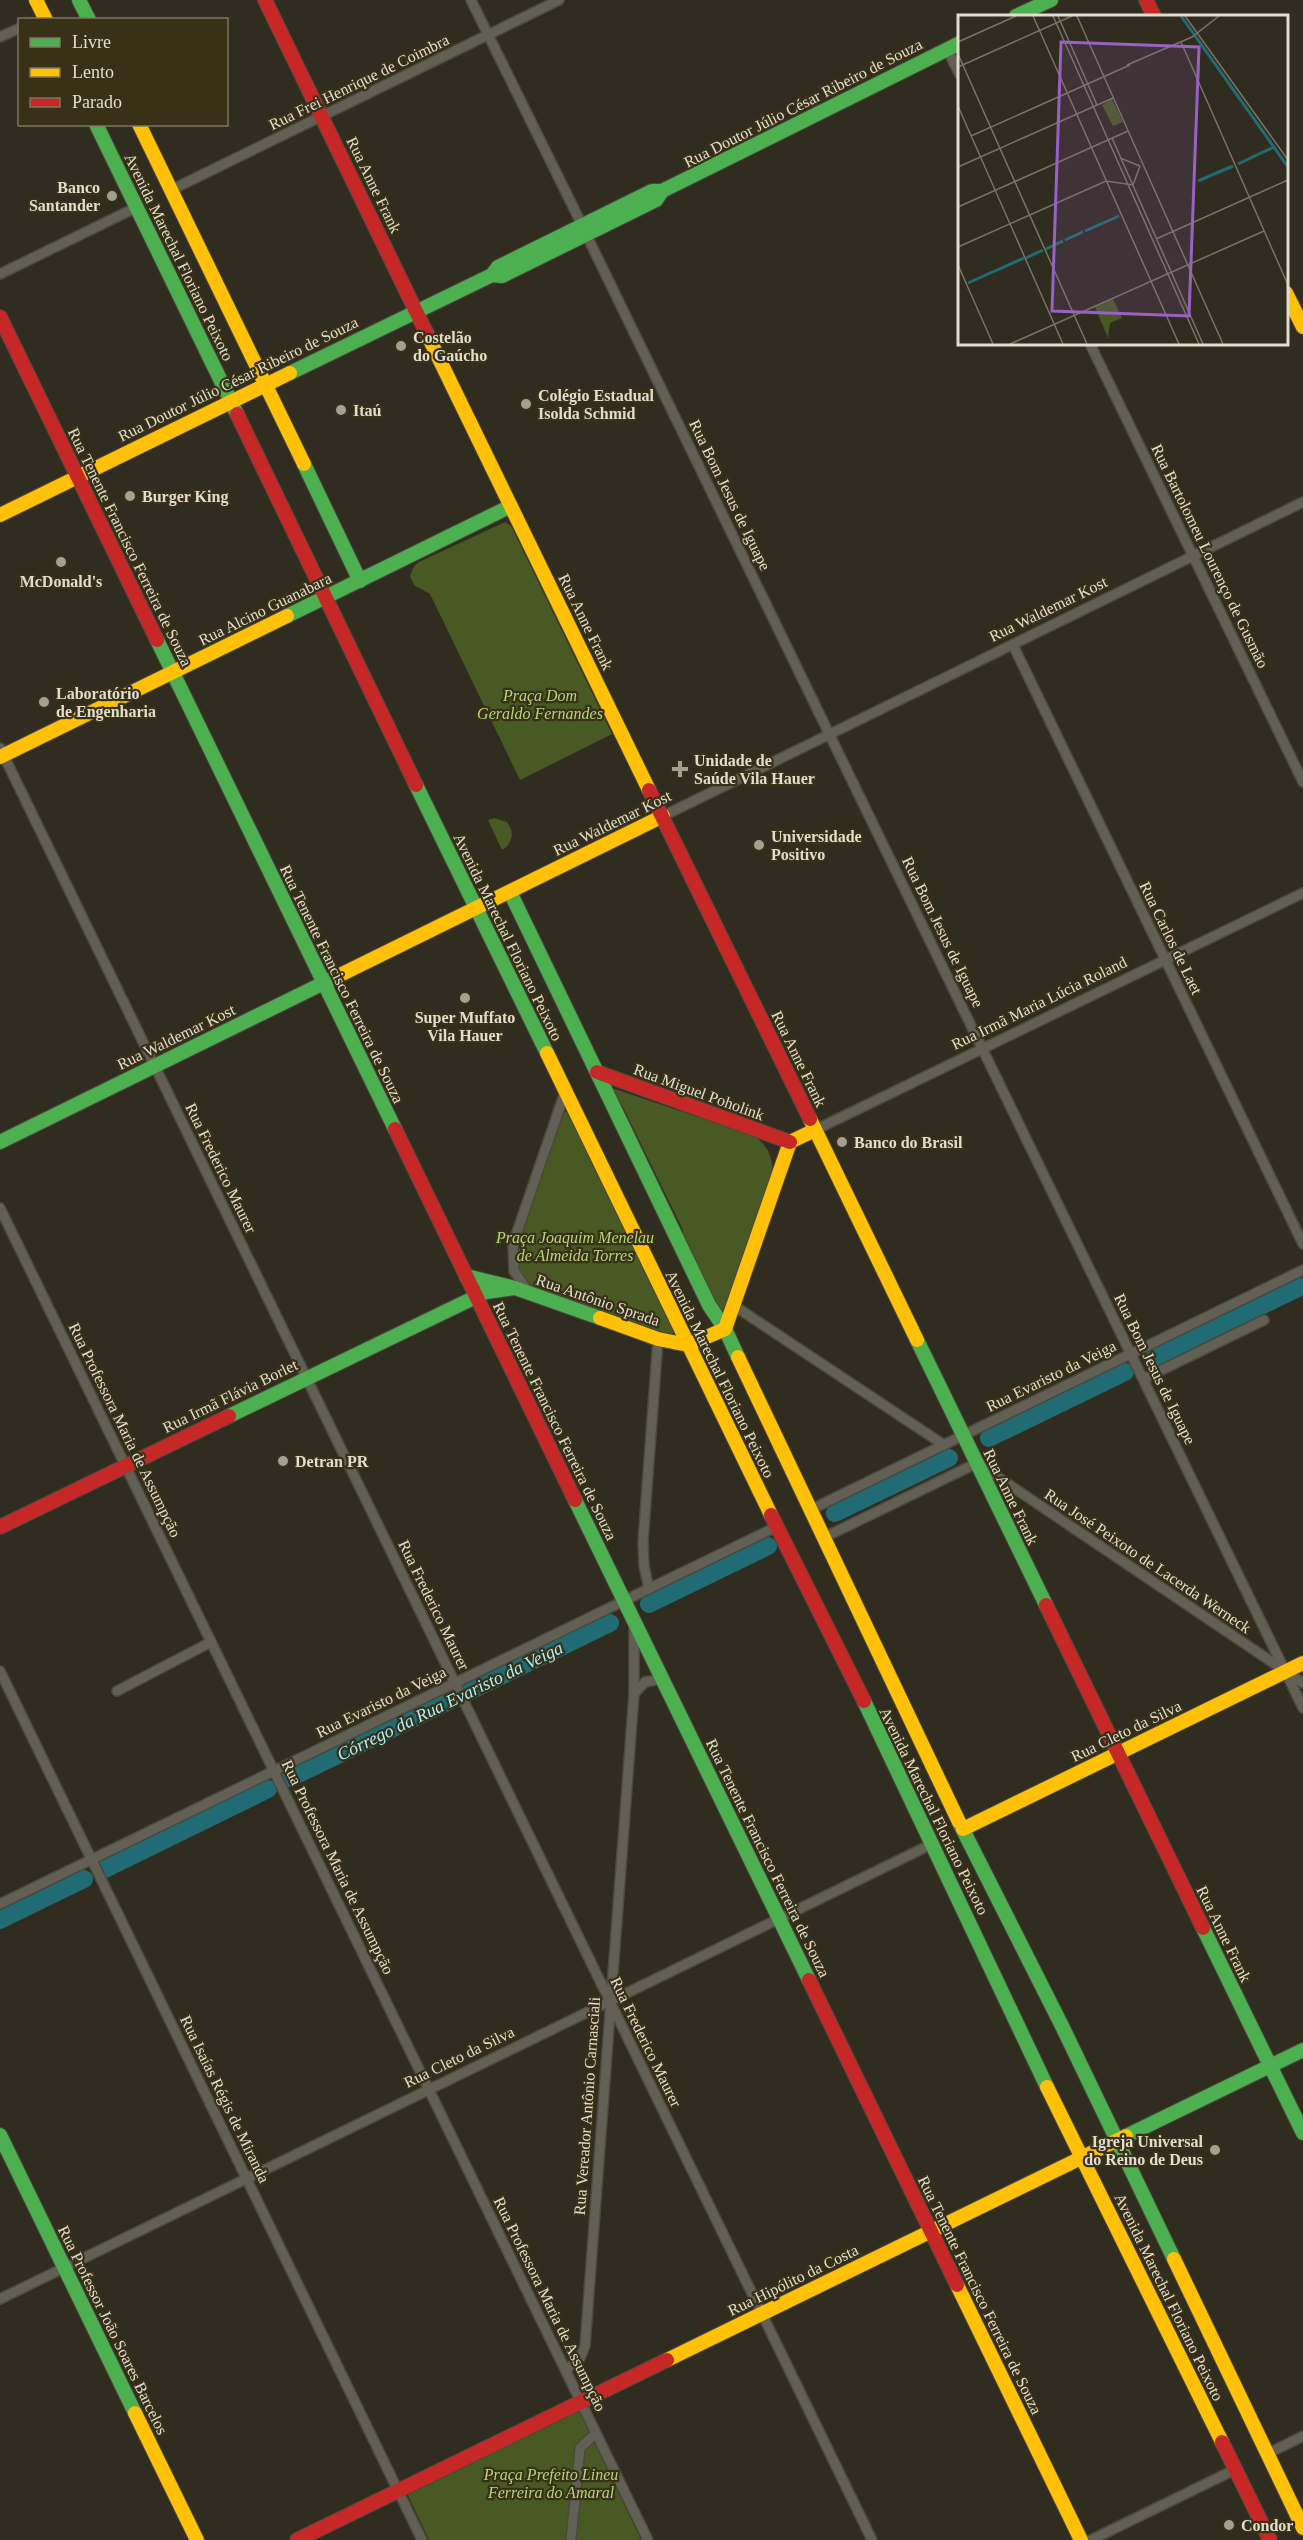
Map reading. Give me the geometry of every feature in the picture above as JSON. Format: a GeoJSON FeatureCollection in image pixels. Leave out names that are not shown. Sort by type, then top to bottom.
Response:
{"type":"FeatureCollection","features":[{"type":"Feature","properties":{"kind":"street"},"geometry":{"type":"LineString","coordinates":[[36,0],[42,18]]}},
{"type":"Feature","properties":{"kind":"street"},"geometry":{"type":"LineString","coordinates":[[79,0],[88,18]]}},
{"type":"Feature","properties":{"kind":"street","name":"Rua Anne Frank"},"geometry":{"type":"LineString","coordinates":[[265,0],[1303,2133]]}},
{"type":"Feature","properties":{"kind":"street","name":"Rua Bom Jesus de Iguape"},"geometry":{"type":"LineString","coordinates":[[471,0],[1303,1708]]}},
{"type":"Feature","properties":{"kind":"street","name":"Rua Frei Henrique de Coimbra"},"geometry":{"type":"LineString","coordinates":[[171,190],[559,0]]}},
{"type":"Feature","properties":{"kind":"street"},"geometry":{"type":"LineString","coordinates":[[1018,15],[1051,0]]}},
{"type":"Feature","properties":{"kind":"street"},"geometry":{"type":"LineString","coordinates":[[1146,0],[1154,15]]}},
{"type":"Feature","properties":{"kind":"street"},"geometry":{"type":"LineString","coordinates":[[0,37],[18,29]]}},
{"type":"Feature","properties":{"kind":"street"},"geometry":{"type":"LineString","coordinates":[[953,46],[958,67]]}},
{"type":"Feature","properties":{"kind":"street","name":"Rua Doutor Júlio César Ribeiro de Souza"},"geometry":{"type":"LineString","coordinates":[[0,515],[416,310],[492,275],[502,276],[584,230],[656,200],[662,191],[953,46]]}},
{"type":"Feature","properties":{"kind":"street","name":"Avenida Marechal Floriano Peixoto"},"geometry":{"type":"LineString","coordinates":[[97,126],[827,1632],[848,1670],[990,1965],[1003,1997],[1270,2540]]}},
{"type":"Feature","properties":{"kind":"street","name":"Avenida Marechal Floriano Peixoto"},"geometry":{"type":"LineString","coordinates":[[141,126],[360,580]]}},
{"type":"Feature","properties":{"kind":"street"},"geometry":{"type":"LineString","coordinates":[[0,274],[136,207]]}},
{"type":"Feature","properties":{"kind":"street"},"geometry":{"type":"LineString","coordinates":[[1288,295],[1303,327]]}},
{"type":"Feature","properties":{"kind":"street","name":"Rua Tenente Francisco Ferreira de Souza"},"geometry":{"type":"LineString","coordinates":[[0,317],[1081,2540]]}},
{"type":"Feature","properties":{"kind":"street","name":"Rua Bartolomeu Lourenço de Gusmão"},"geometry":{"type":"LineString","coordinates":[[1090,345],[1303,782]]}},
{"type":"Feature","properties":{"kind":"street","name":"Rua Waldemar Kost"},"geometry":{"type":"LineString","coordinates":[[0,1142],[1303,502]]}},
{"type":"Feature","properties":{"kind":"street","name":"Rua Alcino Guanabara"},"geometry":{"type":"LineString","coordinates":[[1,754],[511,506]]}},
{"type":"Feature","properties":{"kind":"street","name":"Rua Carlos de Laet"},"geometry":{"type":"LineString","coordinates":[[1013,645],[1303,1244]]}},
{"type":"Feature","properties":{"kind":"street","name":"Rua Frederico Maurer"},"geometry":{"type":"LineString","coordinates":[[1,754],[872,2540]]}},
{"type":"Feature","properties":{"kind":"street","name":"Avenida Marechal Floriano Peixoto"},"geometry":{"type":"LineString","coordinates":[[510,892],[709,1305],[725,1329],[963,1829],[1117,2141],[1303,2528]]}},
{"type":"Feature","properties":{"kind":"street","name":"Rua Irmã Maria Lúcia Roland"},"geometry":{"type":"LineString","coordinates":[[790,1142],[1303,893]]}},
{"type":"Feature","properties":{"kind":"street","name":"Rua Miguel Poholink"},"geometry":{"type":"LineString","coordinates":[[597,1072],[790,1142]]}},
{"type":"Feature","properties":{"kind":"street"},"geometry":{"type":"LineString","coordinates":[[531,1294],[514,1271],[513,1244],[565,1092]]}},
{"type":"Feature","properties":{"kind":"street"},"geometry":{"type":"LineString","coordinates":[[688,1345],[725,1329],[790,1142]]}},
{"type":"Feature","properties":{"kind":"street","name":"Rua Professora Maria de Assumpção"},"geometry":{"type":"LineString","coordinates":[[0,1208],[648,2540]]}},
{"type":"Feature","properties":{"kind":"street","name":"Rua Evaristo da Veiga"},"geometry":{"type":"LineString","coordinates":[[812,1509],[1303,1270]]}},
{"type":"Feature","properties":{"kind":"street"},"geometry":{"type":"LineString","coordinates":[[466,1276],[515,1288]]}},
{"type":"Feature","properties":{"kind":"street","name":"Rua Antônio Sprada"},"geometry":{"type":"LineString","coordinates":[[476,1296],[494,1290],[515,1288],[658,1339],[688,1345]]}},
{"type":"Feature","properties":{"kind":"street","name":"Rua Irmã Flávia Borlet"},"geometry":{"type":"LineString","coordinates":[[0,1527],[476,1296]]}},
{"type":"Feature","properties":{"kind":"street"},"geometry":{"type":"LineString","coordinates":[[733,1305],[944,1445]]}},
{"type":"Feature","properties":{"kind":"street"},"geometry":{"type":"LineString","coordinates":[[1143,1379],[1264,1320]]}},
{"type":"Feature","properties":{"kind":"street"},"geometry":{"type":"LineString","coordinates":[[649,1589],[644,1566],[643,1542],[658,1339]]}},
{"type":"Feature","properties":{"kind":"street"},"geometry":{"type":"LineString","coordinates":[[825,1537],[977,1463]]}},
{"type":"Feature","properties":{"kind":"street","name":"Rua José Peixoto de Lacerda Werneck"},"geometry":{"type":"LineString","coordinates":[[977,1463],[1303,1683]]}},
{"type":"Feature","properties":{"kind":"street","name":"Rua Evaristo da Veiga"},"geometry":{"type":"LineString","coordinates":[[0,1904],[274,1771],[456,1686],[776,1527]]}},
{"type":"Feature","properties":{"kind":"street","name":"Rua Vereador Antônio Carnasciali"},"geometry":{"type":"LineString","coordinates":[[566,2370],[580,2358],[585,2346],[634,1694],[634,1622]]}},
{"type":"Feature","properties":{"kind":"street"},"geometry":{"type":"LineString","coordinates":[[117,1691],[211,1642]]}},
{"type":"Feature","properties":{"kind":"street","name":"Rua Cleto da Silva"},"geometry":{"type":"LineString","coordinates":[[963,1829],[1303,1663]]}},
{"type":"Feature","properties":{"kind":"street","name":"Rua Isaías Régis de Miranda"},"geometry":{"type":"LineString","coordinates":[[0,1671],[422,2540]]}},
{"type":"Feature","properties":{"kind":"street"},"geometry":{"type":"LineString","coordinates":[[634,1694],[645,1682],[662,1679]]}},
{"type":"Feature","properties":{"kind":"street","name":"Rua Cleto da Silva"},"geometry":{"type":"LineString","coordinates":[[0,2299],[932,1844]]}},
{"type":"Feature","properties":{"kind":"street","name":"Rua Hipólito da Costa"},"geometry":{"type":"LineString","coordinates":[[297,2540],[1303,2050]]}},
{"type":"Feature","properties":{"kind":"street","name":"Rua Professor João Soares Barcelos"},"geometry":{"type":"LineString","coordinates":[[0,2135],[197,2540]]}},
{"type":"Feature","properties":{"kind":"street"},"geometry":{"type":"LineString","coordinates":[[571,2540],[580,2448],[596,2433]]}},
{"type":"Feature","properties":{"kind":"street"},"geometry":{"type":"LineString","coordinates":[[1267,2454],[1303,2436]]}},
{"type":"Feature","properties":{"kind":"street"},"geometry":{"type":"LineString","coordinates":[[1091,2540],[1236,2469]]}},
{"type":"Feature","properties":{"kind":"green space","name":"Praça Dom Geraldo Fernandes"},"geometry":{"type":"Polygon","coordinates":[[[505,522],[511,526],[612,734],[520,780],[430,594],[414,585],[410,576],[414,566],[419,562],[505,522]]]}},
{"type":"Feature","properties":{"kind":"green space"},"geometry":{"type":"Polygon","coordinates":[[[494,818],[507,822],[512,834],[511,841],[502,850],[488,820],[494,818]]]}},
{"type":"Feature","properties":{"kind":"green space","name":"Praça Joaquim Menelau de Almeida Torres"},"geometry":{"type":"Polygon","coordinates":[[[615,1089],[754,1136],[767,1149],[772,1165],[772,1178],[727,1307],[722,1311],[718,1308],[682,1237],[683,1230],[622,1105],[616,1102],[612,1091],[615,1089]]]}},
{"type":"Feature","properties":{"kind":"green space","name":"Praça Joaquim Menelau de Almeida Torres"},"geometry":{"type":"Polygon","coordinates":[[[565,1112],[569,1112],[675,1331],[672,1334],[660,1333],[537,1291],[520,1274],[517,1250],[561,1117],[565,1112]]]}},
{"type":"Feature","properties":{"kind":"green space","name":"Praça Prefeito Lineu Ferreira do Amaral"},"geometry":{"type":"Polygon","coordinates":[[[578,2408],[641,2540],[429,2540],[406,2491],[578,2408]]]}},
{"type":"Feature","properties":{"kind":"waterway","name":"Córrego da Rua Evaristo da Veiga"},"geometry":{"type":"LineString","coordinates":[[1154,1358],[1300,1287]]}},
{"type":"Feature","properties":{"kind":"waterway","name":"Córrego da Rua Evaristo da Veiga"},"geometry":{"type":"LineString","coordinates":[[989,1438],[1125,1372]]}},
{"type":"Feature","properties":{"kind":"waterway","name":"Córrego da Rua Evaristo da Veiga"},"geometry":{"type":"LineString","coordinates":[[835,1513],[949,1458]]}},
{"type":"Feature","properties":{"kind":"waterway","name":"Córrego da Rua Evaristo da Veiga"},"geometry":{"type":"LineString","coordinates":[[649,1604],[768,1546]]}},
{"type":"Feature","properties":{"kind":"waterway","name":"Córrego da Rua Evaristo da Veiga"},"geometry":{"type":"LineString","coordinates":[[290,1778],[610,1623]]}},
{"type":"Feature","properties":{"kind":"waterway","name":"Córrego da Rua Evaristo da Veiga"},"geometry":{"type":"LineString","coordinates":[[105,1869],[268,1789]]}},
{"type":"Feature","properties":{"kind":"waterway","name":"Córrego da Rua Evaristo da Veiga"},"geometry":{"type":"LineString","coordinates":[[0,1920],[84,1879]]}},
{"type":"Feature","properties":{"kind":"traffic: fast"},"geometry":{"type":"LineString","coordinates":[[79,0],[88,18]]}},
{"type":"Feature","properties":{"kind":"traffic: fast"},"geometry":{"type":"LineString","coordinates":[[1018,15],[1051,0]]}},
{"type":"Feature","properties":{"kind":"traffic: fast"},"geometry":{"type":"LineString","coordinates":[[492,275],[498,267],[652,191],[662,191],[958,44]]}},
{"type":"Feature","properties":{"kind":"traffic: fast"},"geometry":{"type":"LineString","coordinates":[[97,126],[237,414]]}},
{"type":"Feature","properties":{"kind":"traffic: fast"},"geometry":{"type":"LineString","coordinates":[[290,373],[492,275],[502,276],[656,200],[662,191]]}},
{"type":"Feature","properties":{"kind":"traffic: fast"},"geometry":{"type":"LineString","coordinates":[[304,464],[360,581]]}},
{"type":"Feature","properties":{"kind":"traffic: fast"},"geometry":{"type":"LineString","coordinates":[[287,616],[511,506]]}},
{"type":"Feature","properties":{"kind":"traffic: fast"},"geometry":{"type":"LineString","coordinates":[[157,640],[395,1129]]}},
{"type":"Feature","properties":{"kind":"traffic: fast"},"geometry":{"type":"LineString","coordinates":[[416,785],[547,1053]]}},
{"type":"Feature","properties":{"kind":"traffic: fast"},"geometry":{"type":"LineString","coordinates":[[510,892],[709,1305],[725,1329],[738,1357]]}},
{"type":"Feature","properties":{"kind":"traffic: fast"},"geometry":{"type":"LineString","coordinates":[[0,1142],[340,975]]}},
{"type":"Feature","properties":{"kind":"traffic: fast"},"geometry":{"type":"LineString","coordinates":[[466,1276],[515,1288]]}},
{"type":"Feature","properties":{"kind":"traffic: fast"},"geometry":{"type":"LineString","coordinates":[[229,1416],[486,1292],[515,1288],[600,1318]]}},
{"type":"Feature","properties":{"kind":"traffic: fast"},"geometry":{"type":"LineString","coordinates":[[917,1340],[1046,1605]]}},
{"type":"Feature","properties":{"kind":"traffic: fast"},"geometry":{"type":"LineString","coordinates":[[575,1500],[809,1980]]}},
{"type":"Feature","properties":{"kind":"traffic: fast"},"geometry":{"type":"LineString","coordinates":[[864,1701],[1047,2087]]}},
{"type":"Feature","properties":{"kind":"traffic: fast"},"geometry":{"type":"LineString","coordinates":[[959,1822],[1062,2026],[1174,2259]]}},
{"type":"Feature","properties":{"kind":"traffic: fast"},"geometry":{"type":"LineString","coordinates":[[1203,1928],[1303,2133]]}},
{"type":"Feature","properties":{"kind":"traffic: fast"},"geometry":{"type":"LineString","coordinates":[[1126,2136],[1303,2050]]}},
{"type":"Feature","properties":{"kind":"traffic: fast"},"geometry":{"type":"LineString","coordinates":[[0,2135],[135,2413]]}},
{"type":"Feature","properties":{"kind":"traffic: slow"},"geometry":{"type":"LineString","coordinates":[[36,0],[45,18]]}},
{"type":"Feature","properties":{"kind":"traffic: slow"},"geometry":{"type":"LineString","coordinates":[[140,126],[304,464]]}},
{"type":"Feature","properties":{"kind":"traffic: slow"},"geometry":{"type":"LineString","coordinates":[[1288,297],[1303,327]]}},
{"type":"Feature","properties":{"kind":"traffic: slow"},"geometry":{"type":"LineString","coordinates":[[427,334],[649,790]]}},
{"type":"Feature","properties":{"kind":"traffic: slow"},"geometry":{"type":"LineString","coordinates":[[0,515],[290,373]]}},
{"type":"Feature","properties":{"kind":"traffic: slow"},"geometry":{"type":"LineString","coordinates":[[0,757],[287,616]]}},
{"type":"Feature","properties":{"kind":"traffic: slow"},"geometry":{"type":"LineString","coordinates":[[340,975],[663,816]]}},
{"type":"Feature","properties":{"kind":"traffic: slow"},"geometry":{"type":"LineString","coordinates":[[547,1053],[771,1515]]}},
{"type":"Feature","properties":{"kind":"traffic: slow"},"geometry":{"type":"LineString","coordinates":[[810,1119],[917,1340]]}},
{"type":"Feature","properties":{"kind":"traffic: slow"},"geometry":{"type":"LineString","coordinates":[[790,1142],[815,1130]]}},
{"type":"Feature","properties":{"kind":"traffic: slow"},"geometry":{"type":"LineString","coordinates":[[600,1318],[658,1339],[688,1345],[725,1329],[790,1142]]}},
{"type":"Feature","properties":{"kind":"traffic: slow"},"geometry":{"type":"LineString","coordinates":[[738,1357],[959,1822]]}},
{"type":"Feature","properties":{"kind":"traffic: slow"},"geometry":{"type":"LineString","coordinates":[[963,1829],[1303,1663]]}},
{"type":"Feature","properties":{"kind":"traffic: slow"},"geometry":{"type":"LineString","coordinates":[[1047,2087],[1222,2442]]}},
{"type":"Feature","properties":{"kind":"traffic: slow"},"geometry":{"type":"LineString","coordinates":[[667,2360],[1126,2136]]}},
{"type":"Feature","properties":{"kind":"traffic: slow"},"geometry":{"type":"LineString","coordinates":[[1174,2259],[1303,2528]]}},
{"type":"Feature","properties":{"kind":"traffic: slow"},"geometry":{"type":"LineString","coordinates":[[957,2285],[1081,2540]]}},
{"type":"Feature","properties":{"kind":"traffic: slow"},"geometry":{"type":"LineString","coordinates":[[135,2413],[197,2540]]}},
{"type":"Feature","properties":{"kind":"traffic: jam"},"geometry":{"type":"LineString","coordinates":[[265,0],[427,334]]}},
{"type":"Feature","properties":{"kind":"traffic: jam"},"geometry":{"type":"LineString","coordinates":[[1146,0],[1154,15]]}},
{"type":"Feature","properties":{"kind":"traffic: jam"},"geometry":{"type":"LineString","coordinates":[[0,317],[157,640]]}},
{"type":"Feature","properties":{"kind":"traffic: jam"},"geometry":{"type":"LineString","coordinates":[[237,414],[416,785]]}},
{"type":"Feature","properties":{"kind":"traffic: jam"},"geometry":{"type":"LineString","coordinates":[[649,790],[810,1119]]}},
{"type":"Feature","properties":{"kind":"traffic: jam"},"geometry":{"type":"LineString","coordinates":[[597,1072],[790,1142]]}},
{"type":"Feature","properties":{"kind":"traffic: jam"},"geometry":{"type":"LineString","coordinates":[[395,1129],[575,1500]]}},
{"type":"Feature","properties":{"kind":"traffic: jam"},"geometry":{"type":"LineString","coordinates":[[0,1527],[229,1416]]}},
{"type":"Feature","properties":{"kind":"traffic: jam"},"geometry":{"type":"LineString","coordinates":[[771,1515],[864,1701]]}},
{"type":"Feature","properties":{"kind":"traffic: jam"},"geometry":{"type":"LineString","coordinates":[[1046,1605],[1203,1928]]}},
{"type":"Feature","properties":{"kind":"traffic: jam"},"geometry":{"type":"LineString","coordinates":[[809,1980],[957,2285]]}},
{"type":"Feature","properties":{"kind":"traffic: jam"},"geometry":{"type":"LineString","coordinates":[[297,2540],[667,2360]]}},
{"type":"Feature","properties":{"kind":"traffic: jam"},"geometry":{"type":"LineString","coordinates":[[1222,2442],[1270,2540]]}},
{"type":"Feature","properties":{"kind":"place","name":"Banco Santander"},"geometry":{"type":"Point","coordinates":[112,196]}},
{"type":"Feature","properties":{"kind":"place","name":"Costelão do Gaúcho"},"geometry":{"type":"Point","coordinates":[401,346]}},
{"type":"Feature","properties":{"kind":"place","name":"Colégio Estadual Isolda Schmid"},"geometry":{"type":"Point","coordinates":[526,404]}},
{"type":"Feature","properties":{"kind":"place","name":"Itaú"},"geometry":{"type":"Point","coordinates":[341,410]}},
{"type":"Feature","properties":{"kind":"place","name":"Burger King"},"geometry":{"type":"Point","coordinates":[130,496]}},
{"type":"Feature","properties":{"kind":"place","name":"McDonald's"},"geometry":{"type":"Point","coordinates":[61,562]}},
{"type":"Feature","properties":{"kind":"place","name":"Laboratório de Engenharia"},"geometry":{"type":"Point","coordinates":[44,702]}},
{"type":"Feature","properties":{"kind":"place","name":"Unidade de Saúde Vila Hauer"},"geometry":{"type":"Point","coordinates":[680,769]}},
{"type":"Feature","properties":{"kind":"place","name":"Universidade Positivo"},"geometry":{"type":"Point","coordinates":[759,845]}},
{"type":"Feature","properties":{"kind":"place","name":"Super Muffato Vila Hauer"},"geometry":{"type":"Point","coordinates":[465,998]}},
{"type":"Feature","properties":{"kind":"place","name":"Banco do Brasil"},"geometry":{"type":"Point","coordinates":[842,1142]}},
{"type":"Feature","properties":{"kind":"place","name":"Detran PR"},"geometry":{"type":"Point","coordinates":[283,1461]}},
{"type":"Feature","properties":{"kind":"place","name":"Igreja Universal do Reino de Deus"},"geometry":{"type":"Point","coordinates":[1215,2150]}},
{"type":"Feature","properties":{"kind":"place","name":"Condor"},"geometry":{"type":"Point","coordinates":[1229,2525]}}]}
